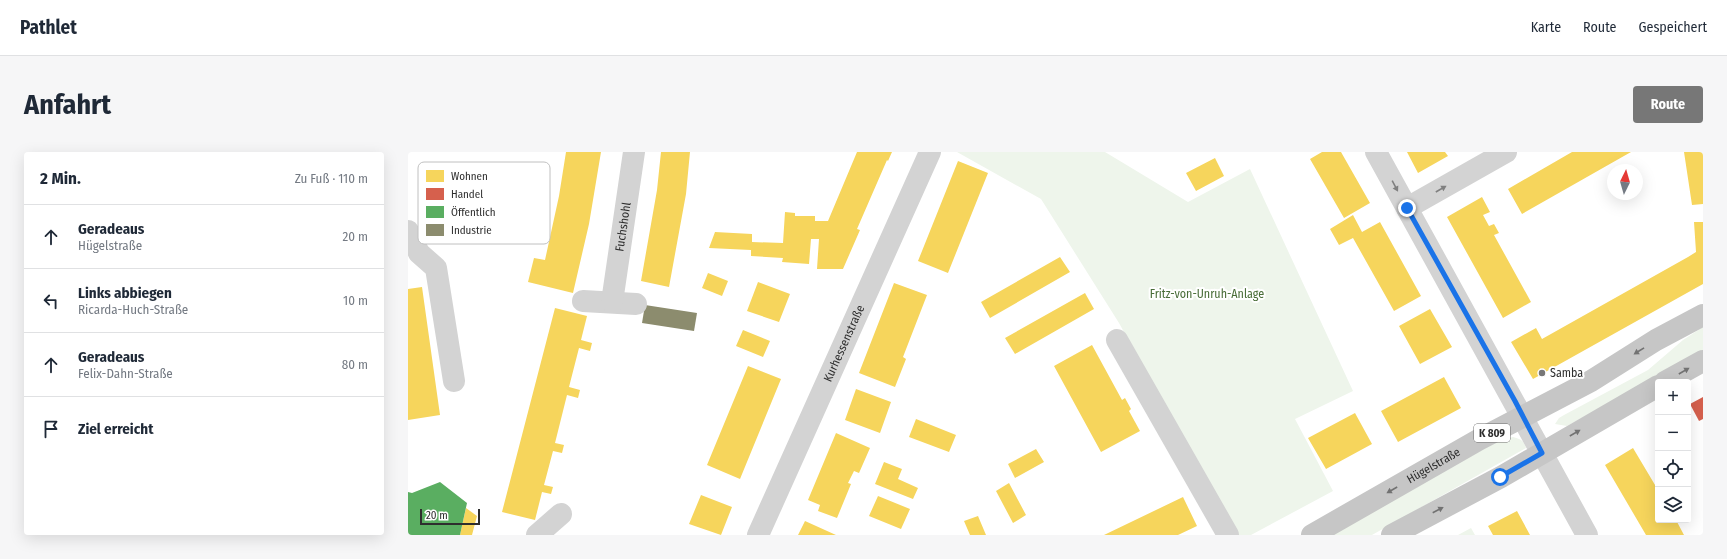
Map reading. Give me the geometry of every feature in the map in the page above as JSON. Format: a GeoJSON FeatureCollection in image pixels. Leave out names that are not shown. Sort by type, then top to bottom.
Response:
{"type":"FeatureCollection","features":[{"type":"Feature","properties":{"kind":"main road","name":"Hügelstraße"},"geometry":{"type":"LineString","coordinates":[[1312,535],[1523,416],[1591,381],[1656,340],[1703,315]]}},
{"type":"Feature","properties":{"kind":"main road"},"geometry":{"type":"LineString","coordinates":[[1671,379],[1703,361]]}},
{"type":"Feature","properties":{"kind":"main road"},"geometry":{"type":"LineString","coordinates":[[1392,535],[1542,453],[1655,388]]}},
{"type":"Feature","properties":{"kind":"street","name":"Fuchshohl"},"geometry":{"type":"LineString","coordinates":[[612,302],[634,152]]}},
{"type":"Feature","properties":{"kind":"street","name":"Kurhessenstraße"},"geometry":{"type":"LineString","coordinates":[[758,535],[930,152]]}},
{"type":"Feature","properties":{"kind":"street"},"geometry":{"type":"LineString","coordinates":[[1376,152],[1523,416],[1587,535]]}},
{"type":"Feature","properties":{"kind":"street"},"geometry":{"type":"LineString","coordinates":[[1407,208],[1506,152]]}},
{"type":"Feature","properties":{"kind":"street"},"geometry":{"type":"LineString","coordinates":[[408,231],[419,253],[436,268],[454,381]]}},
{"type":"Feature","properties":{"kind":"street"},"geometry":{"type":"LineString","coordinates":[[584,300],[636,304]]}},
{"type":"Feature","properties":{"kind":"street"},"geometry":{"type":"LineString","coordinates":[[1117,340],[1228,535]]}},
{"type":"Feature","properties":{"kind":"street"},"geometry":{"type":"LineString","coordinates":[[537,535],[560,514]]}},
{"type":"Feature","properties":{"kind":"green space","name":"Fritz-von-Unruh-Anlage"},"geometry":{"type":"Polygon","coordinates":[[[957,152],[1105,152],[1188,202],[1250,169],[1353,391],[1295,419],[1333,491],[1251,535],[1236,535],[1119,323],[1041,199],[957,152]]]}},
{"type":"Feature","properties":{"kind":"green space"},"geometry":{"type":"Polygon","coordinates":[[[1703,327],[1703,351],[1567,426],[1555,424],[1559,418],[1564,415],[1648,370],[1683,340],[1703,327]]]}},
{"type":"Feature","properties":{"kind":"green space"},"geometry":{"type":"Polygon","coordinates":[[[1513,437],[1521,440],[1526,448],[1372,535],[1329,535],[1500,440],[1513,437]]]}},
{"type":"Feature","properties":{"kind":"green space"},"geometry":{"type":"Polygon","coordinates":[[[1471,528],[1475,535],[1458,535],[1471,528]]]}},
{"type":"Feature","properties":{"kind":"building: Wohnen"},"geometry":{"type":"Polygon","coordinates":[[[566,152],[601,152],[589,224],[573,293],[528,282],[534,258],[545,260],[548,244],[550,244],[550,237],[559,196],[566,152]]]}},
{"type":"Feature","properties":{"kind":"building: Wohnen"},"geometry":{"type":"Polygon","coordinates":[[[661,152],[690,152],[686,194],[669,287],[641,281],[657,190],[661,152]]]}},
{"type":"Feature","properties":{"kind":"building: Wohnen"},"geometry":{"type":"Polygon","coordinates":[[[857,152],[892,152],[888,161],[887,160],[857,229],[860,230],[843,269],[817,269],[819,239],[811,239],[809,264],[782,262],[783,258],[751,256],[751,250],[709,248],[715,232],[752,234],[752,242],[783,243],[785,212],[795,213],[795,216],[815,216],[815,221],[828,221],[857,152]]]}},
{"type":"Feature","properties":{"kind":"building: Wohnen"},"geometry":{"type":"Polygon","coordinates":[[[1322,152],[1341,152],[1370,203],[1344,218],[1310,159],[1322,152]]]}},
{"type":"Feature","properties":{"kind":"building: Wohnen"},"geometry":{"type":"Polygon","coordinates":[[[1407,152],[1445,152],[1448,156],[1418,173],[1407,152]]]}},
{"type":"Feature","properties":{"kind":"building: Wohnen"},"geometry":{"type":"Polygon","coordinates":[[[1572,152],[1631,152],[1610,164],[1607,164],[1607,166],[1522,214],[1508,189],[1572,152]]]}},
{"type":"Feature","properties":{"kind":"building: Wohnen"},"geometry":{"type":"Polygon","coordinates":[[[1684,152],[1703,152],[1703,204],[1692,205],[1684,152]]]}},
{"type":"Feature","properties":{"kind":"building: Wohnen"},"geometry":{"type":"Polygon","coordinates":[[[1215,158],[1224,176],[1196,191],[1186,173],[1215,158]]]}},
{"type":"Feature","properties":{"kind":"building: Wohnen"},"geometry":{"type":"Polygon","coordinates":[[[958,161],[988,173],[948,273],[918,261],[958,161]]]}},
{"type":"Feature","properties":{"kind":"building: Wohnen"},"geometry":{"type":"Polygon","coordinates":[[[1482,197],[1490,212],[1483,215],[1489,226],[1494,224],[1499,233],[1494,235],[1531,302],[1503,318],[1447,217],[1482,197]]]}},
{"type":"Feature","properties":{"kind":"building: Wohnen"},"geometry":{"type":"Polygon","coordinates":[[[1353,215],[1362,232],[1380,222],[1421,296],[1394,311],[1353,238],[1339,245],[1330,229],[1353,215]]]}},
{"type":"Feature","properties":{"kind":"building: Wohnen"},"geometry":{"type":"Polygon","coordinates":[[[1694,222],[1703,222],[1703,284],[1533,379],[1511,342],[1536,328],[1542,339],[1696,252],[1694,222]]]}},
{"type":"Feature","properties":{"kind":"building: Wohnen"},"geometry":{"type":"Polygon","coordinates":[[[1060,257],[1070,272],[990,318],[981,302],[1060,257]]]}},
{"type":"Feature","properties":{"kind":"building: Wohnen"},"geometry":{"type":"Polygon","coordinates":[[[708,273],[728,281],[722,296],[702,288],[708,273]]]}},
{"type":"Feature","properties":{"kind":"building: Wohnen"},"geometry":{"type":"Polygon","coordinates":[[[758,282],[790,294],[779,322],[747,311],[758,282]]]}},
{"type":"Feature","properties":{"kind":"building: Wohnen"},"geometry":{"type":"Polygon","coordinates":[[[894,283],[927,295],[903,357],[906,359],[895,387],[859,373],[894,283]]]}},
{"type":"Feature","properties":{"kind":"building: Wohnen"},"geometry":{"type":"Polygon","coordinates":[[[422,287],[440,415],[408,420],[408,289],[422,287]]]}},
{"type":"Feature","properties":{"kind":"building: Wohnen"},"geometry":{"type":"Polygon","coordinates":[[[1085,293],[1094,309],[1015,354],[1005,338],[1085,293]]]}},
{"type":"Feature","properties":{"kind":"building: Wohnen"},"geometry":{"type":"Polygon","coordinates":[[[555,308],[587,316],[581,340],[592,343],[590,351],[579,348],[569,387],[580,390],[578,398],[567,395],[555,443],[564,445],[562,453],[553,451],[544,485],[553,487],[551,494],[542,492],[535,520],[502,512],[555,308]]]}},
{"type":"Feature","properties":{"kind":"building: Wohnen"},"geometry":{"type":"Polygon","coordinates":[[[1430,309],[1452,347],[1420,364],[1399,326],[1430,309]]]}},
{"type":"Feature","properties":{"kind":"building: Wohnen"},"geometry":{"type":"Polygon","coordinates":[[[743,330],[770,341],[763,357],[736,346],[743,330]]]}},
{"type":"Feature","properties":{"kind":"building: Wohnen"},"geometry":{"type":"Polygon","coordinates":[[[1092,345],[1122,400],[1125,398],[1131,409],[1129,411],[1140,431],[1101,452],[1054,366],[1092,345]]]}},
{"type":"Feature","properties":{"kind":"building: Wohnen"},"geometry":{"type":"Polygon","coordinates":[[[748,366],[781,379],[740,479],[707,465],[748,366]]]}},
{"type":"Feature","properties":{"kind":"building: Wohnen"},"geometry":{"type":"Polygon","coordinates":[[[1444,377],[1461,408],[1398,442],[1381,411],[1444,377]]]}},
{"type":"Feature","properties":{"kind":"building: Wohnen"},"geometry":{"type":"Polygon","coordinates":[[[856,389],[891,402],[880,433],[845,420],[856,389]]]}},
{"type":"Feature","properties":{"kind":"building: Wohnen"},"geometry":{"type":"Polygon","coordinates":[[[1355,413],[1372,444],[1326,469],[1308,438],[1355,413]]]}},
{"type":"Feature","properties":{"kind":"building: Wohnen"},"geometry":{"type":"Polygon","coordinates":[[[916,419],[956,435],[949,452],[909,437],[916,419]]]}},
{"type":"Feature","properties":{"kind":"building: Wohnen"},"geometry":{"type":"Polygon","coordinates":[[[836,433],[870,448],[859,473],[854,471],[848,483],[851,484],[837,518],[818,511],[820,505],[808,500],[836,433]]]}},
{"type":"Feature","properties":{"kind":"building: Wohnen"},"geometry":{"type":"Polygon","coordinates":[[[1633,448],[1655,485],[1655,523],[1678,523],[1684,535],[1646,535],[1605,465],[1633,448]]]}},
{"type":"Feature","properties":{"kind":"building: Wohnen"},"geometry":{"type":"Polygon","coordinates":[[[1036,449],[1044,462],[1015,478],[1008,464],[1036,449]]]}},
{"type":"Feature","properties":{"kind":"building: Wohnen"},"geometry":{"type":"Polygon","coordinates":[[[884,462],[902,469],[898,479],[918,488],[913,499],[875,484],[884,462]]]}},
{"type":"Feature","properties":{"kind":"building: Wohnen"},"geometry":{"type":"Polygon","coordinates":[[[1009,483],[1026,515],[1013,523],[996,491],[1009,483]]]}},
{"type":"Feature","properties":{"kind":"building: Wohnen"},"geometry":{"type":"Polygon","coordinates":[[[701,495],[732,507],[721,535],[689,524],[701,495]]]}},
{"type":"Feature","properties":{"kind":"building: Wohnen"},"geometry":{"type":"Polygon","coordinates":[[[878,496],[910,509],[901,529],[869,516],[878,496]]]}},
{"type":"Feature","properties":{"kind":"building: Wohnen"},"geometry":{"type":"Polygon","coordinates":[[[1183,497],[1197,526],[1178,535],[1104,535],[1183,497]]]}},
{"type":"Feature","properties":{"kind":"building: Wohnen"},"geometry":{"type":"Polygon","coordinates":[[[466,508],[477,516],[472,535],[460,535],[466,508]]]}},
{"type":"Feature","properties":{"kind":"building: Wohnen"},"geometry":{"type":"Polygon","coordinates":[[[1517,511],[1530,535],[1493,535],[1488,526],[1517,511]]]}},
{"type":"Feature","properties":{"kind":"building: Wohnen"},"geometry":{"type":"Polygon","coordinates":[[[978,516],[986,535],[970,535],[964,521],[978,516]]]}},
{"type":"Feature","properties":{"kind":"building: Wohnen"},"geometry":{"type":"Polygon","coordinates":[[[805,521],[836,535],[798,535],[805,521]]]}},
{"type":"Feature","properties":{"kind":"building: Handel"},"geometry":{"type":"Polygon","coordinates":[[[1703,397],[1703,419],[1699,421],[1691,403],[1703,397]]]}},
{"type":"Feature","properties":{"kind":"building: Öffentlich"},"geometry":{"type":"Polygon","coordinates":[[[440,482],[467,503],[460,535],[408,535],[408,492],[412,493],[440,482]]]}},
{"type":"Feature","properties":{"kind":"building: Industrie"},"geometry":{"type":"Polygon","coordinates":[[[645,305],[697,313],[694,331],[642,323],[645,305]]]}},
{"type":"Feature","properties":{"kind":"place","name":"Samba"},"geometry":{"type":"Point","coordinates":[1542,373]}},
{"type":"Feature","properties":{"kind":"route"},"geometry":{"type":"LineString","coordinates":[[1407,208],[1515,401],[1542,453],[1500,477]]}}]}
